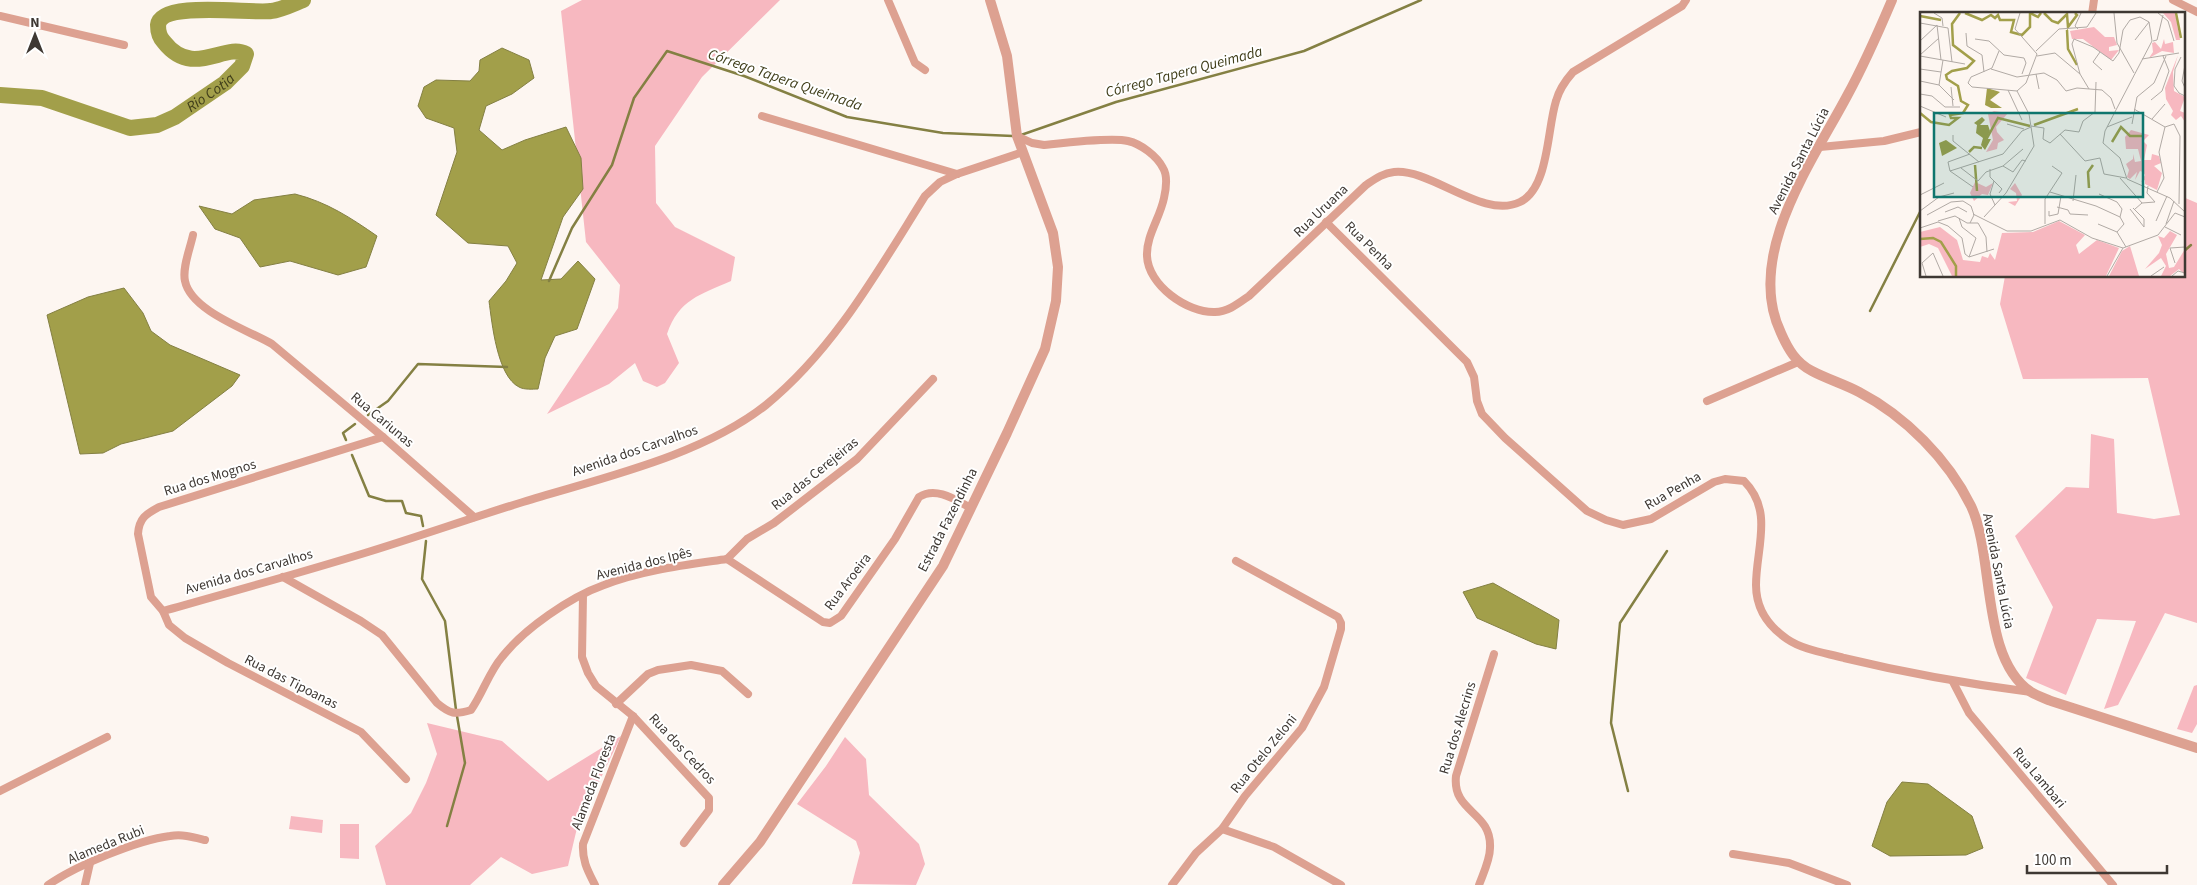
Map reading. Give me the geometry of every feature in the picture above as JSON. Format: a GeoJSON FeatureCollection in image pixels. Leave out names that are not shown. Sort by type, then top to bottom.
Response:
{"type":"FeatureCollection","features":[{"type":"Feature","properties":{"kind":"street"},"geometry":{"type":"LineString","coordinates":[[888,0],[915,63],[925,70]]}},
{"type":"Feature","properties":{"kind":"street"},"geometry":{"type":"LineString","coordinates":[[990,0],[1007,56],[1017,133],[1022,152]]}},
{"type":"Feature","properties":{"kind":"street","name":"Rua Uruana"},"geometry":{"type":"LineString","coordinates":[[1017,133],[1032,143],[1044,145],[1127,140],[1141,146],[1155,158],[1164,169],[1166,183],[1164,200],[1149,241],[1147,255],[1149,270],[1156,282],[1180,301],[1197,309],[1216,312],[1232,308],[1249,296],[1366,184],[1380,176],[1393,172],[1408,173],[1477,200],[1499,205],[1520,202],[1534,191],[1541,176],[1556,101],[1562,84],[1573,72],[1682,6],[1686,0]]}},
{"type":"Feature","properties":{"kind":"street","name":"Avenida Santa Lúcia"},"geometry":{"type":"LineString","coordinates":[[1892,0],[1863,67],[1785,217],[1776,245],[1770,274],[1773,314],[1786,345],[1798,362],[1811,371],[1858,391],[1888,409],[1920,438],[1955,480],[1974,512],[1998,640],[2018,680],[2031,692],[2075,710],[2197,748]]}},
{"type":"Feature","properties":{"kind":"street"},"geometry":{"type":"LineString","coordinates":[[2173,0],[2197,12]]}},
{"type":"Feature","properties":{"kind":"street"},"geometry":{"type":"LineString","coordinates":[[0,16],[124,45]]}},
{"type":"Feature","properties":{"kind":"street"},"geometry":{"type":"LineString","coordinates":[[762,116],[957,174]]}},
{"type":"Feature","properties":{"kind":"street"},"geometry":{"type":"LineString","coordinates":[[1820,147],[1884,141],[1920,132]]}},
{"type":"Feature","properties":{"kind":"street","name":"Avenida dos Carvalhos"},"geometry":{"type":"LineString","coordinates":[[163,611],[283,577],[635,468],[693,447],[729,430],[766,405],[802,370],[834,333],[924,196],[940,182],[957,174],[1022,152]]}},
{"type":"Feature","properties":{"kind":"street","name":"Estrada Fazendinha"},"geometry":{"type":"LineString","coordinates":[[723,885],[760,842],[943,566],[1045,349],[1056,301],[1058,267],[1053,233],[1022,152]]}},
{"type":"Feature","properties":{"kind":"street","name":"Rua Penha"},"geometry":{"type":"LineString","coordinates":[[1326,222],[1467,362],[1474,377],[1477,401],[1482,414],[1505,438],[1587,511],[1606,520],[1623,525],[1638,523],[1651,519],[1714,482],[1725,478],[1744,480],[1752,489],[1761,508],[1762,524],[1757,566],[1756,598],[1765,619],[1787,639],[1811,649],[1954,682],[2031,692]]}},
{"type":"Feature","properties":{"kind":"street","name":"Rua Cariunas"},"geometry":{"type":"LineString","coordinates":[[193,235],[186,264],[185,281],[193,296],[228,324],[252,332],[272,344],[383,437],[474,518]]}},
{"type":"Feature","properties":{"kind":"street"},"geometry":{"type":"LineString","coordinates":[[1707,401],[1798,362]]}},
{"type":"Feature","properties":{"kind":"street","name":"Rua das Cerejeiras"},"geometry":{"type":"LineString","coordinates":[[727,559],[747,539],[774,523],[857,459],[933,379]]}},
{"type":"Feature","properties":{"kind":"street","name":"Rua dos Mognos"},"geometry":{"type":"LineString","coordinates":[[163,611],[151,597],[138,534],[138,524],[145,514],[159,507],[383,437]]}},
{"type":"Feature","properties":{"kind":"street","name":"Rua Aroeira"},"geometry":{"type":"LineString","coordinates":[[727,559],[823,622],[830,623],[841,616],[895,539],[919,497],[925,493],[932,492],[949,497],[971,508]]}},
{"type":"Feature","properties":{"kind":"street","name":"Avenida dos Ipês"},"geometry":{"type":"LineString","coordinates":[[283,577],[361,620],[382,635],[437,703],[446,711],[459,714],[471,710],[500,658],[516,642],[540,622],[583,595],[603,585],[636,576],[727,559]]}},
{"type":"Feature","properties":{"kind":"street","name":"Rua Otelo Zeloni"},"geometry":{"type":"LineString","coordinates":[[1172,885],[1196,852],[1222,829],[1244,796],[1302,728],[1324,687],[1341,623],[1338,617],[1236,561]]}},
{"type":"Feature","properties":{"kind":"street","name":"Rua dos Cedros"},"geometry":{"type":"LineString","coordinates":[[583,595],[582,657],[588,673],[596,686],[633,716],[709,798],[709,810],[684,843]]}},
{"type":"Feature","properties":{"kind":"street","name":"Rua das Tipoanas"},"geometry":{"type":"LineString","coordinates":[[163,611],[169,626],[185,638],[228,663],[361,732],[406,779]]}},
{"type":"Feature","properties":{"kind":"street","name":"Rua dos Alecrins"},"geometry":{"type":"LineString","coordinates":[[1479,885],[1490,850],[1487,827],[1458,798],[1454,786],[1494,654]]}},
{"type":"Feature","properties":{"kind":"street"},"geometry":{"type":"LineString","coordinates":[[616,704],[648,674],[658,670],[691,665],[722,671],[748,694]]}},
{"type":"Feature","properties":{"kind":"street","name":"Rua Lambari"},"geometry":{"type":"LineString","coordinates":[[1954,682],[1969,713],[2113,885]]}},
{"type":"Feature","properties":{"kind":"street","name":"Alameda Floresta"},"geometry":{"type":"LineString","coordinates":[[595,885],[582,856],[583,844],[633,716]]}},
{"type":"Feature","properties":{"kind":"street"},"geometry":{"type":"LineString","coordinates":[[0,790],[107,737]]}},
{"type":"Feature","properties":{"kind":"street"},"geometry":{"type":"LineString","coordinates":[[1222,829],[1274,848],[1329,882],[1341,885]]}},
{"type":"Feature","properties":{"kind":"street","name":"Alameda Rubi"},"geometry":{"type":"LineString","coordinates":[[51,884],[90,863],[120,850],[152,840],[189,835],[205,840]]}},
{"type":"Feature","properties":{"kind":"street"},"geometry":{"type":"LineString","coordinates":[[1733,854],[1789,863],[1847,885]]}},
{"type":"Feature","properties":{"kind":"street"},"geometry":{"type":"LineString","coordinates":[[85,885],[90,863]]}},
{"type":"Feature","properties":{"kind":"shaded area"},"geometry":{"type":"Polygon","coordinates":[[[582,0],[780,0],[702,77],[655,146],[656,203],[675,227],[735,257],[731,281],[692,300],[684,306],[672,322],[667,334],[679,363],[665,383],[657,387],[643,381],[635,363],[609,384],[547,414],[618,308],[620,285],[586,242],[561,11],[582,0]]]}},
{"type":"Feature","properties":{"kind":"shaded area"},"geometry":{"type":"Polygon","coordinates":[[[502,48],[529,60],[534,78],[512,94],[486,106],[479,130],[502,150],[525,140],[566,127],[581,158],[583,189],[563,217],[541,280],[561,279],[578,261],[595,279],[577,329],[555,336],[545,358],[538,389],[519,387],[505,372],[497,348],[492,322],[489,301],[506,281],[517,263],[508,246],[468,243],[436,215],[457,152],[454,128],[426,118],[418,106],[424,87],[436,80],[470,81],[479,71],[480,60],[502,48]]]}},
{"type":"Feature","properties":{"kind":"shaded area"},"geometry":{"type":"Polygon","coordinates":[[[295,194],[328,206],[377,236],[366,267],[338,275],[290,261],[260,267],[240,238],[215,229],[199,206],[232,214],[254,200],[295,194]]]}},
{"type":"Feature","properties":{"kind":"shaded area"},"geometry":{"type":"Polygon","coordinates":[[[2184,197],[2197,203],[2197,623],[2165,613],[2118,705],[2104,709],[2136,621],[2097,619],[2066,695],[2026,678],[2053,607],[2015,536],[2066,487],[2089,488],[2091,434],[2114,439],[2117,513],[2154,519],[2180,515],[2148,378],[2023,379],[2000,304],[2005,278],[2184,278],[2184,197]]]}},
{"type":"Feature","properties":{"kind":"shaded area"},"geometry":{"type":"Polygon","coordinates":[[[124,288],[143,313],[151,331],[170,345],[240,375],[232,386],[173,431],[121,444],[103,453],[80,454],[47,315],[88,297],[124,288]]]}},
{"type":"Feature","properties":{"kind":"shaded area"},"geometry":{"type":"Polygon","coordinates":[[[1493,583],[1559,620],[1556,649],[1536,644],[1477,618],[1463,592],[1493,583]]]}},
{"type":"Feature","properties":{"kind":"shaded area"},"geometry":{"type":"Polygon","coordinates":[[[2197,685],[2197,724],[2192,733],[2177,729],[2194,686],[2197,685]]]}},
{"type":"Feature","properties":{"kind":"shaded area"},"geometry":{"type":"Polygon","coordinates":[[[427,723],[502,741],[548,781],[621,736],[577,828],[568,866],[532,874],[501,857],[470,885],[386,885],[375,846],[411,813],[426,783],[437,754],[427,723]]]}},
{"type":"Feature","properties":{"kind":"shaded area"},"geometry":{"type":"Polygon","coordinates":[[[845,737],[866,759],[869,795],[919,844],[925,864],[916,885],[852,884],[860,853],[856,841],[797,804],[845,737]]]}},
{"type":"Feature","properties":{"kind":"shaded area"},"geometry":{"type":"Polygon","coordinates":[[[1902,782],[1928,784],[1972,816],[1983,848],[1966,855],[1890,856],[1872,846],[1887,802],[1902,782]]]}},
{"type":"Feature","properties":{"kind":"shaded area"},"geometry":{"type":"Polygon","coordinates":[[[291,816],[323,820],[322,833],[289,829],[291,816]]]}},
{"type":"Feature","properties":{"kind":"shaded area"},"geometry":{"type":"Polygon","coordinates":[[[340,824],[359,824],[359,859],[340,858],[340,824]]]}},
{"type":"Feature","properties":{"kind":"waterway","name":"Rio Cotia"},"geometry":{"type":"LineString","coordinates":[[0,95],[42,98],[130,128],[157,125],[175,117],[225,83],[242,66],[246,54],[228,52],[197,59],[186,58],[175,53],[161,38],[158,25],[163,17],[190,10],[271,11],[303,0]]}},
{"type":"Feature","properties":{"kind":"waterway","name":"Córrego Tapera Queimada"},"geometry":{"type":"LineString","coordinates":[[1021,135],[1116,102],[1304,51],[1421,0]]}},
{"type":"Feature","properties":{"kind":"waterway","name":"Córrego Tapera Queimada"},"geometry":{"type":"LineString","coordinates":[[549,281],[572,228],[612,165],[634,98],[667,51],[744,76],[847,117],[943,133],[1013,136]]}},
{"type":"Feature","properties":{"kind":"waterway"},"geometry":{"type":"LineString","coordinates":[[1870,311],[1920,212]]}},
{"type":"Feature","properties":{"kind":"waterway"},"geometry":{"type":"LineString","coordinates":[[2184,251],[2191,245]]}},
{"type":"Feature","properties":{"kind":"waterway","name":"Córrego Tapera Queimada"},"geometry":{"type":"LineString","coordinates":[[368,415],[388,401],[418,364],[507,367]]}},
{"type":"Feature","properties":{"kind":"waterway","name":"Córrego Tapera Queimada"},"geometry":{"type":"LineString","coordinates":[[346,440],[343,433],[355,424]]}},
{"type":"Feature","properties":{"kind":"waterway","name":"Córrego Tapera Queimada"},"geometry":{"type":"LineString","coordinates":[[352,455],[369,496],[386,501],[402,501],[406,513],[421,516],[423,526]]}},
{"type":"Feature","properties":{"kind":"waterway","name":"Córrego Tapera Queimada"},"geometry":{"type":"LineString","coordinates":[[426,541],[422,579],[445,621],[456,710]]}},
{"type":"Feature","properties":{"kind":"waterway"},"geometry":{"type":"LineString","coordinates":[[1628,791],[1611,723],[1620,623],[1667,551]]}},
{"type":"Feature","properties":{"kind":"waterway","name":"Córrego Tapera Queimada"},"geometry":{"type":"LineString","coordinates":[[447,826],[465,763],[457,716]]}}]}
